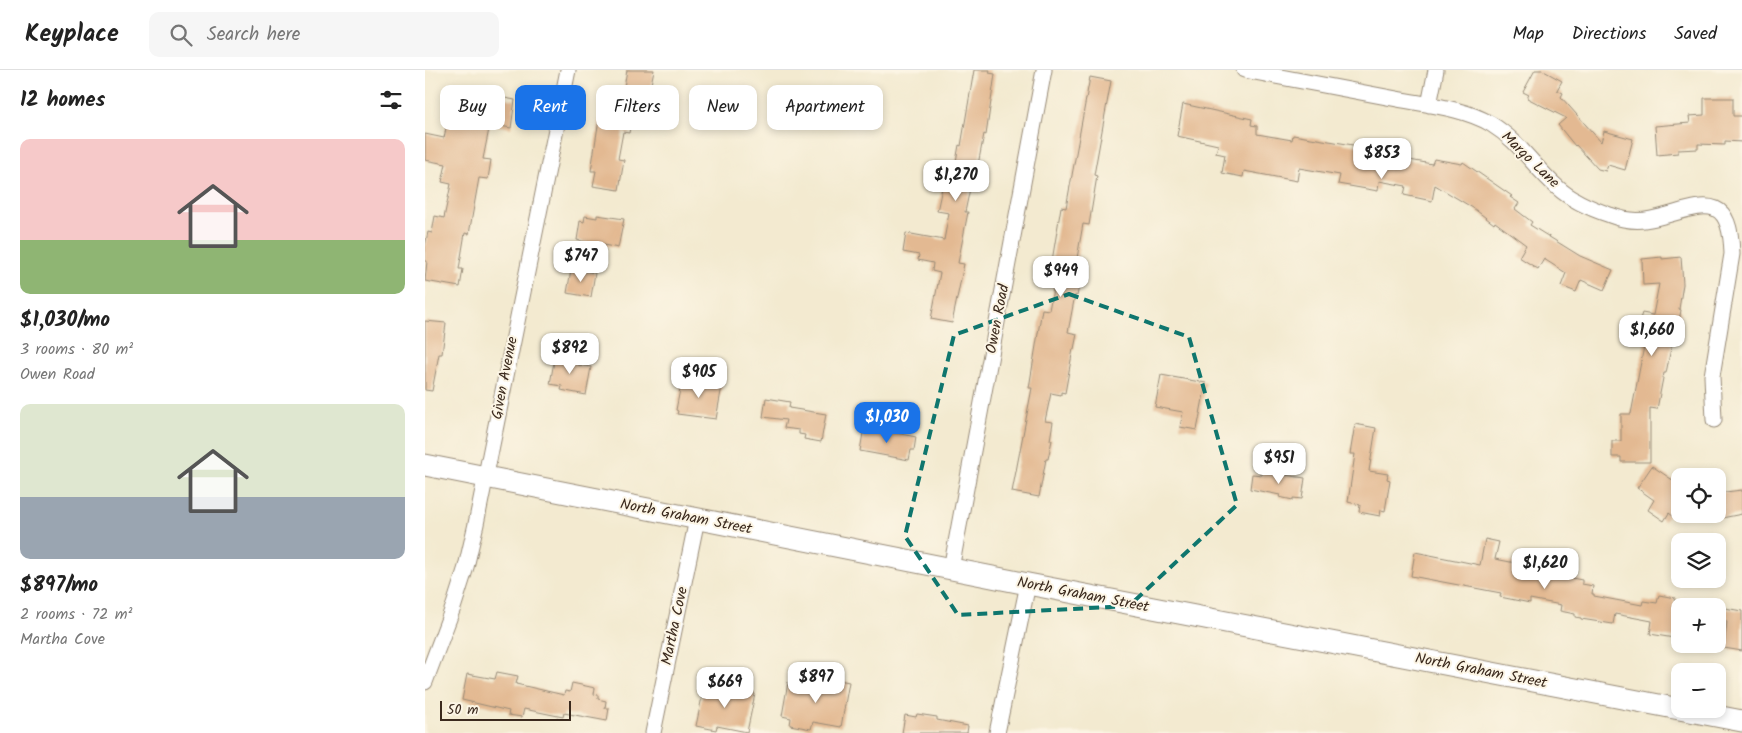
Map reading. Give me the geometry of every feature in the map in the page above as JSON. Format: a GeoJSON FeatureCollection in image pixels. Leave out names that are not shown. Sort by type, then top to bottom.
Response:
{"type":"FeatureCollection","features":[{"type":"Feature","properties":{"kind":"main road","name":"North Graham Street"},"geometry":{"type":"LineString","coordinates":[[425,465],[1028,584],[1742,721]]}},
{"type":"Feature","properties":{"kind":"street","name":"Given Avenue"},"geometry":{"type":"LineString","coordinates":[[425,682],[466,567],[568,70]]}},
{"type":"Feature","properties":{"kind":"street","name":"Owen Road"},"geometry":{"type":"LineString","coordinates":[[951,569],[1044,70]]}},
{"type":"Feature","properties":{"kind":"street","name":"Margo Lane"},"geometry":{"type":"LineString","coordinates":[[1244,70],[1429,105],[1474,116],[1490,123],[1515,142],[1558,188],[1575,199],[1611,216],[1637,221],[1703,205],[1710,206],[1723,214],[1731,235],[1732,254],[1713,376],[1714,420]]}},
{"type":"Feature","properties":{"kind":"street"},"geometry":{"type":"LineString","coordinates":[[1429,105],[1435,70]]}},
{"type":"Feature","properties":{"kind":"street","name":"Martha Cove"},"geometry":{"type":"LineString","coordinates":[[653,733],[697,519]]}},
{"type":"Feature","properties":{"kind":"street"},"geometry":{"type":"LineString","coordinates":[[997,733],[1028,584]]}},
{"type":"Feature","properties":{"kind":"highlighted area"},"geometry":{"type":"Polygon","coordinates":[[[1069,294],[1189,337],[1237,505],[1129,606],[958,615],[905,536],[954,335],[1069,294]]]}},
{"type":"Feature","properties":{"kind":"building"},"geometry":{"type":"Polygon","coordinates":[[[627,70],[654,70],[651,85],[624,85],[627,70]]]}},
{"type":"Feature","properties":{"kind":"building"},"geometry":{"type":"Polygon","coordinates":[[[974,70],[990,70],[989,73],[995,74],[986,135],[984,134],[975,180],[972,179],[965,212],[968,212],[958,263],[964,264],[952,323],[931,319],[940,273],[932,271],[933,263],[918,260],[919,255],[903,252],[906,233],[944,240],[949,213],[937,211],[942,188],[951,189],[959,145],[961,146],[974,70]]]}},
{"type":"Feature","properties":{"kind":"building"},"geometry":{"type":"Polygon","coordinates":[[[1535,70],[1542,70],[1562,81],[1557,90],[1563,93],[1561,97],[1601,142],[1604,131],[1633,139],[1625,170],[1608,165],[1606,171],[1598,169],[1575,146],[1558,125],[1566,118],[1527,98],[1529,95],[1523,92],[1535,70]]]}},
{"type":"Feature","properties":{"kind":"building"},"geometry":{"type":"Polygon","coordinates":[[[1090,77],[1111,81],[1094,175],[1097,176],[1089,225],[1083,224],[1076,264],[1083,266],[1068,332],[1077,334],[1065,393],[1061,392],[1061,395],[1051,393],[1045,421],[1053,422],[1050,440],[1052,440],[1048,459],[1046,459],[1039,497],[1012,492],[1032,388],[1029,388],[1042,309],[1049,310],[1056,274],[1050,273],[1061,207],[1066,208],[1090,77]]]}},
{"type":"Feature","properties":{"kind":"building"},"geometry":{"type":"Polygon","coordinates":[[[505,98],[515,100],[511,128],[505,127],[505,98]]]}},
{"type":"Feature","properties":{"kind":"building"},"geometry":{"type":"Polygon","coordinates":[[[1704,98],[1733,98],[1733,116],[1742,116],[1742,142],[1725,141],[1725,145],[1698,144],[1698,149],[1678,150],[1678,153],[1657,155],[1655,126],[1690,123],[1689,116],[1704,115],[1704,98]]]}},
{"type":"Feature","properties":{"kind":"building"},"geometry":{"type":"Polygon","coordinates":[[[1183,104],[1252,119],[1251,125],[1257,126],[1257,134],[1292,140],[1293,135],[1371,148],[1372,144],[1399,151],[1398,158],[1432,164],[1434,159],[1462,164],[1463,162],[1512,196],[1510,197],[1519,203],[1515,209],[1532,222],[1530,225],[1580,256],[1613,270],[1604,290],[1581,280],[1576,292],[1561,286],[1566,273],[1544,259],[1538,269],[1519,257],[1526,245],[1495,222],[1494,224],[1473,208],[1435,185],[1432,201],[1404,195],[1406,186],[1379,181],[1378,191],[1338,184],[1340,175],[1299,168],[1297,181],[1244,171],[1243,177],[1222,173],[1225,155],[1216,153],[1218,145],[1177,136],[1183,104]]]}},
{"type":"Feature","properties":{"kind":"building"},"geometry":{"type":"Polygon","coordinates":[[[446,130],[489,130],[483,159],[491,160],[488,179],[479,178],[469,234],[465,233],[459,269],[463,269],[460,287],[425,281],[427,261],[425,261],[425,246],[428,232],[432,233],[435,216],[444,218],[451,184],[442,182],[446,164],[425,160],[425,134],[444,138],[446,130]]]}},
{"type":"Feature","properties":{"kind":"building"},"geometry":{"type":"Polygon","coordinates":[[[597,130],[630,130],[629,133],[623,132],[618,159],[624,160],[619,190],[593,186],[596,171],[591,171],[597,130]]]}},
{"type":"Feature","properties":{"kind":"building"},"geometry":{"type":"Polygon","coordinates":[[[597,215],[624,219],[618,248],[604,245],[601,263],[585,261],[588,243],[577,240],[580,221],[584,222],[585,216],[597,218],[597,215]]]}},
{"type":"Feature","properties":{"kind":"building"},"geometry":{"type":"Polygon","coordinates":[[[1662,257],[1662,259],[1681,257],[1683,284],[1676,338],[1673,338],[1657,409],[1650,408],[1650,462],[1621,462],[1621,457],[1612,457],[1612,441],[1621,441],[1621,414],[1631,414],[1645,341],[1643,341],[1644,336],[1638,334],[1640,319],[1642,313],[1653,315],[1659,284],[1643,285],[1642,259],[1662,257]]]}},
{"type":"Feature","properties":{"kind":"building"},"geometry":{"type":"Polygon","coordinates":[[[573,269],[595,273],[591,297],[567,293],[571,270],[573,271],[573,269]]]}},
{"type":"Feature","properties":{"kind":"building"},"geometry":{"type":"Polygon","coordinates":[[[425,321],[446,323],[442,354],[439,354],[432,391],[425,390],[425,321]]]}},
{"type":"Feature","properties":{"kind":"building"},"geometry":{"type":"Polygon","coordinates":[[[555,356],[579,360],[578,365],[591,367],[586,395],[561,390],[562,386],[550,384],[555,356]]]}},
{"type":"Feature","properties":{"kind":"building"},"geometry":{"type":"Polygon","coordinates":[[[1161,375],[1206,383],[1197,430],[1180,427],[1183,412],[1155,407],[1161,375]]]}},
{"type":"Feature","properties":{"kind":"building"},"geometry":{"type":"Polygon","coordinates":[[[682,379],[722,386],[716,419],[677,414],[678,411],[676,410],[682,379]]]}},
{"type":"Feature","properties":{"kind":"building"},"geometry":{"type":"Polygon","coordinates":[[[766,398],[790,402],[789,408],[826,414],[821,442],[804,439],[805,435],[799,434],[799,430],[784,428],[786,420],[763,417],[766,398]]]}},
{"type":"Feature","properties":{"kind":"building"},"geometry":{"type":"Polygon","coordinates":[[[1355,424],[1376,428],[1369,471],[1388,474],[1387,479],[1390,480],[1385,511],[1381,510],[1380,516],[1359,512],[1360,505],[1348,502],[1355,454],[1350,454],[1355,424]]]}},
{"type":"Feature","properties":{"kind":"building"},"geometry":{"type":"Polygon","coordinates":[[[864,427],[916,437],[914,450],[911,450],[909,460],[860,451],[864,427]]]}},
{"type":"Feature","properties":{"kind":"building"},"geometry":{"type":"Polygon","coordinates":[[[1652,466],[1671,479],[1671,515],[1669,513],[1664,521],[1648,510],[1654,500],[1637,488],[1652,466]]]}},
{"type":"Feature","properties":{"kind":"building"},"geometry":{"type":"Polygon","coordinates":[[[1263,472],[1305,478],[1302,499],[1293,498],[1293,500],[1279,497],[1280,495],[1250,489],[1252,474],[1262,475],[1263,472]]]}},
{"type":"Feature","properties":{"kind":"building"},"geometry":{"type":"Polygon","coordinates":[[[1742,490],[1742,514],[1726,517],[1726,492],[1742,490]]]}},
{"type":"Feature","properties":{"kind":"building"},"geometry":{"type":"Polygon","coordinates":[[[1485,539],[1499,542],[1495,559],[1541,568],[1540,572],[1582,580],[1582,584],[1593,586],[1592,594],[1594,596],[1642,605],[1643,601],[1657,603],[1659,595],[1675,598],[1671,598],[1671,638],[1650,634],[1652,621],[1615,614],[1613,624],[1581,619],[1575,617],[1575,614],[1560,611],[1561,605],[1530,599],[1530,603],[1500,597],[1501,593],[1411,576],[1415,552],[1480,565],[1485,539]]]}},
{"type":"Feature","properties":{"kind":"building"},"geometry":{"type":"Polygon","coordinates":[[[1726,608],[1742,611],[1742,651],[1726,648],[1726,608]]]}},
{"type":"Feature","properties":{"kind":"building"},"geometry":{"type":"Polygon","coordinates":[[[497,672],[518,676],[516,684],[564,695],[565,691],[570,692],[572,683],[595,688],[594,694],[598,695],[598,699],[606,701],[605,708],[609,708],[607,721],[564,713],[563,717],[524,709],[522,717],[508,715],[509,711],[462,700],[467,674],[495,679],[497,672]]]}},
{"type":"Feature","properties":{"kind":"building"},"geometry":{"type":"Polygon","coordinates":[[[828,678],[849,682],[841,727],[813,722],[811,729],[790,725],[791,718],[782,716],[788,682],[826,689],[828,678]]]}},
{"type":"Feature","properties":{"kind":"building"},"geometry":{"type":"Polygon","coordinates":[[[714,686],[755,694],[747,732],[717,726],[716,730],[696,726],[704,687],[713,688],[714,686]]]}},
{"type":"Feature","properties":{"kind":"building"},"geometry":{"type":"Polygon","coordinates":[[[917,714],[937,717],[937,720],[968,726],[967,733],[902,733],[905,715],[916,717],[917,714]]]}}]}
